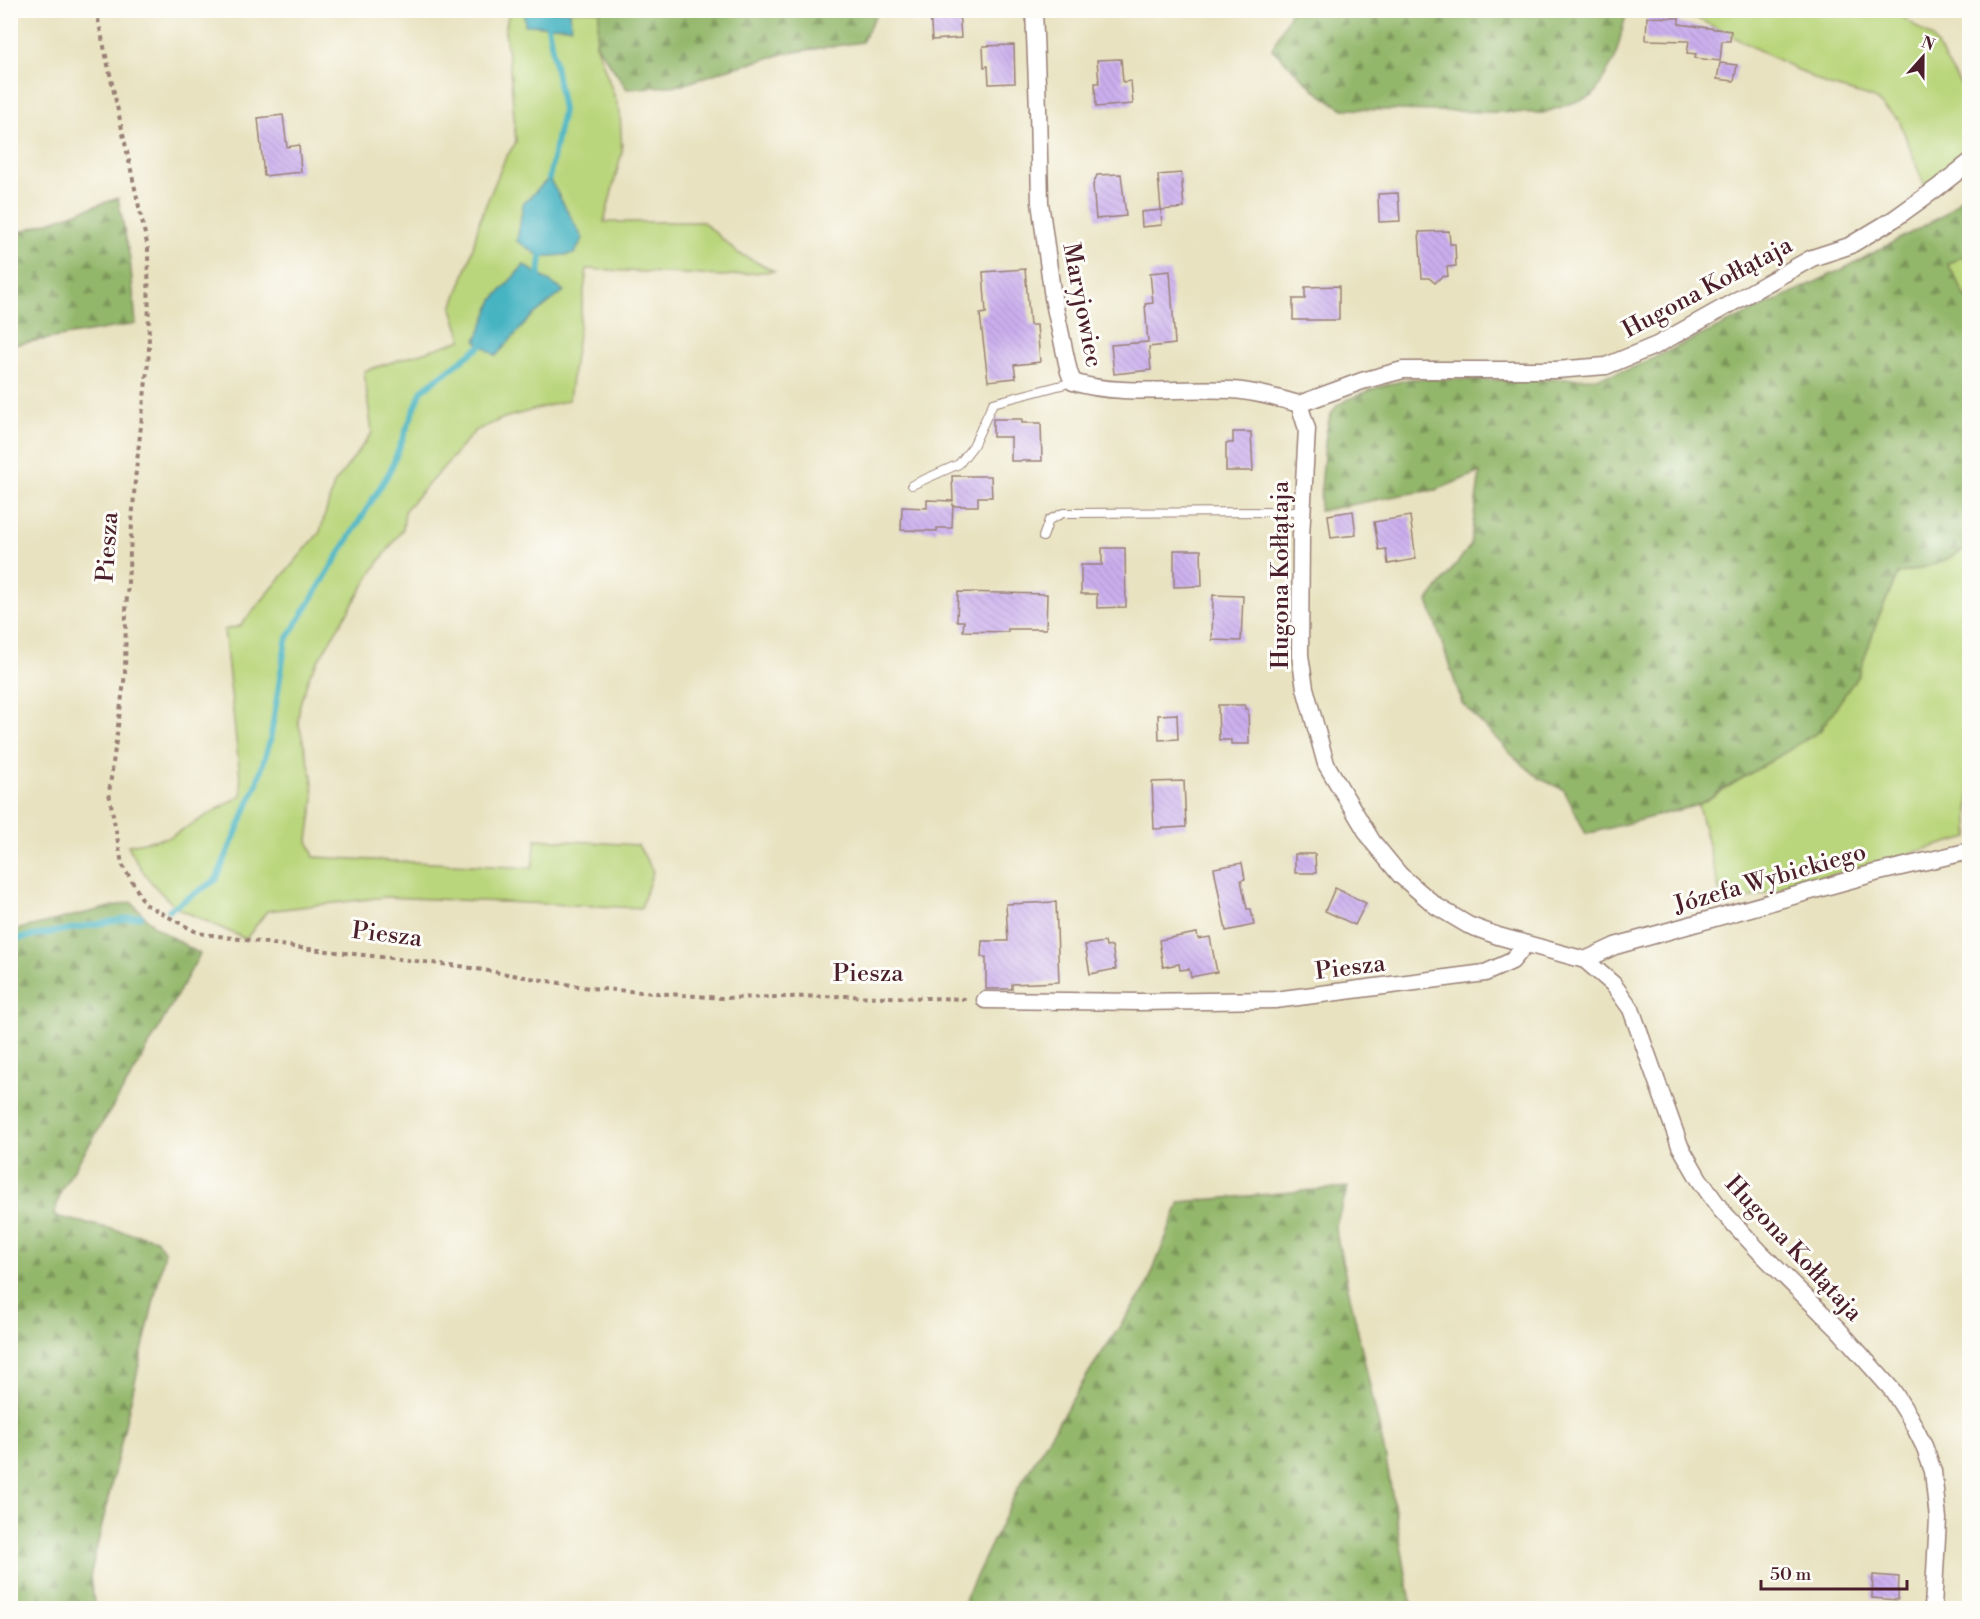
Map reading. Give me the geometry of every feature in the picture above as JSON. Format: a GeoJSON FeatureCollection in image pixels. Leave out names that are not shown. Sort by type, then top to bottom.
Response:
{"type":"FeatureCollection","features":[{"type":"Feature","properties":{"kind":"street","name":"Maryjowiec"},"geometry":{"type":"LineString","coordinates":[[1034,10],[1040,202],[1053,298],[1073,382],[1088,387],[1145,390],[1232,390],[1299,404]]}},
{"type":"Feature","properties":{"kind":"street","name":"Hugona Kołłątaja"},"geometry":{"type":"LineString","coordinates":[[1933,1608],[1937,1501],[1933,1471],[1910,1418],[1893,1392],[1838,1329],[1752,1244],[1721,1210],[1699,1179],[1680,1146],[1631,1009],[1613,984],[1586,960],[1468,925],[1436,906],[1400,875],[1372,841],[1326,764],[1312,716],[1300,655],[1306,429],[1299,404],[1362,381],[1403,370],[1556,370],[1606,366],[1657,345],[1812,258],[1849,246],[1894,219],[1970,162]]}},
{"type":"Feature","properties":{"kind":"street","name":"Józefa Wybickiego"},"geometry":{"type":"LineString","coordinates":[[1586,960],[1615,946],[1875,873],[1970,851]]}},
{"type":"Feature","properties":{"kind":"street","name":"Piesza"},"geometry":{"type":"LineString","coordinates":[[986,1000],[1139,1002],[1275,1000],[1485,973],[1512,961],[1526,944]]}},
{"type":"Feature","properties":{"kind":"lane"},"geometry":{"type":"LineString","coordinates":[[912,485],[959,464],[974,446],[993,403],[1073,382]]}},
{"type":"Feature","properties":{"kind":"lane"},"geometry":{"type":"LineString","coordinates":[[1043,537],[1049,520],[1063,513],[1302,512]]}},
{"type":"Feature","properties":{"kind":"path","name":"Piesza"},"geometry":{"type":"LineString","coordinates":[[96,10],[148,248],[149,353],[134,492],[126,611],[125,674],[109,793],[122,864],[145,904],[198,933],[301,948],[460,966],[589,988],[722,998],[845,996],[986,1000]]}},
{"type":"Feature","properties":{"kind":"green space"},"geometry":{"type":"Polygon","coordinates":[[[600,10],[878,11],[862,42],[787,53],[722,71],[683,85],[627,89],[596,44],[600,10]]]}},
{"type":"Feature","properties":{"kind":"green space"},"geometry":{"type":"Polygon","coordinates":[[[1291,10],[1627,11],[1615,59],[1593,96],[1543,113],[1343,109],[1317,92],[1272,49],[1291,10]]]}},
{"type":"Feature","properties":{"kind":"green space"},"geometry":{"type":"Polygon","coordinates":[[[509,11],[600,11],[596,44],[620,112],[622,152],[604,222],[703,222],[738,253],[774,271],[723,276],[587,269],[569,400],[504,418],[475,431],[405,510],[403,529],[374,569],[310,674],[300,704],[298,721],[312,776],[314,799],[308,840],[314,857],[532,868],[536,839],[638,845],[653,871],[641,908],[385,897],[267,911],[246,939],[179,909],[149,880],[128,845],[170,837],[242,795],[224,630],[240,626],[320,532],[334,484],[372,433],[364,371],[462,340],[452,308],[470,259],[480,219],[505,159],[516,142],[505,32],[509,11]]]}},
{"type":"Feature","properties":{"kind":"green space"},"geometry":{"type":"Polygon","coordinates":[[[1637,11],[1894,11],[1933,38],[1969,98],[1969,150],[1926,190],[1899,120],[1873,98],[1827,85],[1687,13],[1637,11]]]}},
{"type":"Feature","properties":{"kind":"green space"},"geometry":{"type":"Polygon","coordinates":[[[1969,190],[1969,253],[1948,264],[1969,303],[1969,547],[1939,563],[1898,574],[1879,616],[1859,674],[1820,731],[1698,805],[1586,834],[1564,790],[1539,778],[1513,756],[1462,703],[1428,601],[1470,546],[1480,472],[1436,490],[1319,511],[1326,433],[1330,416],[1337,405],[1349,399],[1378,387],[1410,379],[1596,378],[1630,369],[1845,268],[1944,215],[1969,190]]]}},
{"type":"Feature","properties":{"kind":"green space"},"geometry":{"type":"Polygon","coordinates":[[[118,198],[130,259],[136,324],[11,345],[11,235],[118,198]]]}},
{"type":"Feature","properties":{"kind":"green space"},"geometry":{"type":"Polygon","coordinates":[[[1969,253],[1969,303],[1948,264],[1969,253]]]}},
{"type":"Feature","properties":{"kind":"green space"},"geometry":{"type":"Polygon","coordinates":[[[1969,547],[1969,837],[1723,905],[1698,805],[1820,731],[1898,574],[1939,563],[1969,547]]]}},
{"type":"Feature","properties":{"kind":"green space"},"geometry":{"type":"Polygon","coordinates":[[[131,902],[155,927],[200,954],[136,1069],[61,1190],[54,1216],[156,1239],[165,1252],[90,1577],[95,1608],[11,1608],[11,931],[131,902]]]}},
{"type":"Feature","properties":{"kind":"green space"},"geometry":{"type":"Polygon","coordinates":[[[1348,1187],[1335,1228],[1385,1454],[1412,1608],[961,1608],[1018,1488],[1091,1369],[1146,1288],[1180,1202],[1348,1187]]]}},
{"type":"Feature","properties":{"kind":"water"},"geometry":{"type":"Polygon","coordinates":[[[524,11],[570,11],[571,27],[525,25],[524,11]]]}},
{"type":"Feature","properties":{"kind":"water"},"geometry":{"type":"Polygon","coordinates":[[[549,178],[583,239],[574,254],[541,257],[517,241],[523,204],[549,178]]]}},
{"type":"Feature","properties":{"kind":"water"},"geometry":{"type":"Polygon","coordinates":[[[524,265],[564,291],[531,317],[496,356],[476,341],[493,300],[524,265]]]}},
{"type":"Feature","properties":{"kind":"building"},"geometry":{"type":"Polygon","coordinates":[[[930,10],[959,10],[961,38],[932,40],[930,10]]]}},
{"type":"Feature","properties":{"kind":"building"},"geometry":{"type":"Polygon","coordinates":[[[1647,17],[1679,18],[1679,24],[1731,31],[1730,41],[1722,41],[1720,61],[1695,58],[1696,54],[1687,53],[1689,41],[1646,40],[1647,17]]]}},
{"type":"Feature","properties":{"kind":"building"},"geometry":{"type":"Polygon","coordinates":[[[1014,45],[1015,83],[989,84],[988,66],[984,67],[983,46],[1014,45]]]}},
{"type":"Feature","properties":{"kind":"building"},"geometry":{"type":"Polygon","coordinates":[[[1121,59],[1123,82],[1131,81],[1133,104],[1096,107],[1095,83],[1099,83],[1097,60],[1121,59]]]}},
{"type":"Feature","properties":{"kind":"building"},"geometry":{"type":"Polygon","coordinates":[[[1720,63],[1737,65],[1734,81],[1717,79],[1720,63]]]}},
{"type":"Feature","properties":{"kind":"building"},"geometry":{"type":"Polygon","coordinates":[[[283,115],[287,147],[299,145],[301,172],[264,176],[258,118],[283,115]]]}},
{"type":"Feature","properties":{"kind":"building"},"geometry":{"type":"Polygon","coordinates":[[[1181,173],[1184,208],[1161,210],[1158,175],[1181,173]]]}},
{"type":"Feature","properties":{"kind":"building"},"geometry":{"type":"Polygon","coordinates":[[[1121,174],[1126,216],[1096,219],[1093,185],[1097,175],[1121,174]]]}},
{"type":"Feature","properties":{"kind":"building"},"geometry":{"type":"Polygon","coordinates":[[[1398,193],[1400,221],[1379,222],[1378,194],[1398,193]]]}},
{"type":"Feature","properties":{"kind":"building"},"geometry":{"type":"Polygon","coordinates":[[[1161,210],[1162,225],[1142,227],[1141,212],[1161,210]]]}},
{"type":"Feature","properties":{"kind":"building"},"geometry":{"type":"Polygon","coordinates":[[[1449,231],[1450,244],[1455,244],[1456,266],[1447,267],[1448,276],[1441,277],[1435,283],[1429,278],[1422,278],[1419,232],[1449,231]]]}},
{"type":"Feature","properties":{"kind":"building"},"geometry":{"type":"Polygon","coordinates":[[[1025,269],[1030,325],[1037,325],[1040,362],[1014,365],[1016,378],[988,381],[980,314],[986,313],[983,272],[1025,269]]]}},
{"type":"Feature","properties":{"kind":"building"},"geometry":{"type":"Polygon","coordinates":[[[1170,271],[1175,344],[1149,347],[1151,370],[1114,374],[1111,345],[1148,342],[1145,304],[1153,303],[1150,273],[1170,271]]]}},
{"type":"Feature","properties":{"kind":"building"},"geometry":{"type":"Polygon","coordinates":[[[1339,286],[1339,320],[1293,320],[1293,299],[1305,299],[1305,287],[1339,286]]]}},
{"type":"Feature","properties":{"kind":"building"},"geometry":{"type":"Polygon","coordinates":[[[993,419],[1022,419],[1022,423],[1041,423],[1042,461],[1011,461],[1011,437],[993,437],[993,419]]]}},
{"type":"Feature","properties":{"kind":"building"},"geometry":{"type":"Polygon","coordinates":[[[1233,432],[1251,432],[1253,471],[1226,471],[1226,443],[1233,443],[1233,432]]]}},
{"type":"Feature","properties":{"kind":"building"},"geometry":{"type":"Polygon","coordinates":[[[952,476],[991,476],[992,497],[978,497],[978,506],[953,506],[953,503],[952,528],[937,528],[937,531],[901,530],[902,507],[927,508],[927,500],[953,501],[952,476]]]}},
{"type":"Feature","properties":{"kind":"building"},"geometry":{"type":"Polygon","coordinates":[[[1353,511],[1356,535],[1331,538],[1328,515],[1353,511]]]}},
{"type":"Feature","properties":{"kind":"building"},"geometry":{"type":"Polygon","coordinates":[[[1410,516],[1416,559],[1388,564],[1386,549],[1379,550],[1374,522],[1410,516]]]}},
{"type":"Feature","properties":{"kind":"building"},"geometry":{"type":"Polygon","coordinates":[[[1102,548],[1125,548],[1126,607],[1097,608],[1097,594],[1081,594],[1081,565],[1102,565],[1102,548]]]}},
{"type":"Feature","properties":{"kind":"building"},"geometry":{"type":"Polygon","coordinates":[[[1174,550],[1201,550],[1202,586],[1174,587],[1174,550]]]}},
{"type":"Feature","properties":{"kind":"building"},"geometry":{"type":"Polygon","coordinates":[[[958,592],[1047,594],[1046,629],[1008,629],[1008,632],[963,631],[964,621],[957,621],[958,592]]]}},
{"type":"Feature","properties":{"kind":"building"},"geometry":{"type":"Polygon","coordinates":[[[1213,595],[1243,596],[1241,641],[1212,640],[1213,595]]]}},
{"type":"Feature","properties":{"kind":"building"},"geometry":{"type":"Polygon","coordinates":[[[1218,705],[1245,705],[1245,709],[1248,709],[1249,744],[1231,744],[1231,740],[1219,740],[1218,705]]]}},
{"type":"Feature","properties":{"kind":"building"},"geometry":{"type":"Polygon","coordinates":[[[1177,714],[1178,739],[1159,740],[1158,715],[1177,714]]]}},
{"type":"Feature","properties":{"kind":"building"},"geometry":{"type":"Polygon","coordinates":[[[1184,781],[1186,827],[1154,829],[1152,782],[1184,781]]]}},
{"type":"Feature","properties":{"kind":"building"},"geometry":{"type":"Polygon","coordinates":[[[1295,854],[1315,854],[1316,873],[1295,873],[1295,854]]]}},
{"type":"Feature","properties":{"kind":"building"},"geometry":{"type":"Polygon","coordinates":[[[1242,863],[1245,879],[1241,880],[1247,909],[1251,909],[1254,925],[1226,931],[1214,868],[1242,863]]]}},
{"type":"Feature","properties":{"kind":"building"},"geometry":{"type":"Polygon","coordinates":[[[1335,888],[1366,903],[1355,925],[1325,911],[1335,888]]]}},
{"type":"Feature","properties":{"kind":"building"},"geometry":{"type":"Polygon","coordinates":[[[1056,902],[1059,982],[1012,984],[1012,989],[986,989],[986,957],[981,957],[982,941],[1008,941],[1006,904],[1056,902]]]}},
{"type":"Feature","properties":{"kind":"building"},"geometry":{"type":"Polygon","coordinates":[[[1197,933],[1198,939],[1210,937],[1217,972],[1191,977],[1189,969],[1180,970],[1179,964],[1163,967],[1159,940],[1197,933]]]}},
{"type":"Feature","properties":{"kind":"building"},"geometry":{"type":"Polygon","coordinates":[[[1105,942],[1106,947],[1112,946],[1116,969],[1090,974],[1085,945],[1105,942]]]}},
{"type":"Feature","properties":{"kind":"building"},"geometry":{"type":"Polygon","coordinates":[[[1873,1575],[1899,1577],[1898,1600],[1872,1598],[1873,1575]]]}},
{"type":"Feature","properties":{"kind":"waterway"},"geometry":{"type":"LineString","coordinates":[[548,26],[563,110],[549,178]]}},
{"type":"Feature","properties":{"kind":"waterway"},"geometry":{"type":"LineString","coordinates":[[539,275],[541,257]]}},
{"type":"Feature","properties":{"kind":"waterway"},"geometry":{"type":"LineString","coordinates":[[169,910],[216,880],[256,786],[270,741],[286,641],[390,471],[422,390],[482,345]]}},
{"type":"Feature","properties":{"kind":"waterway"},"geometry":{"type":"LineString","coordinates":[[10,940],[141,916]]}}]}
